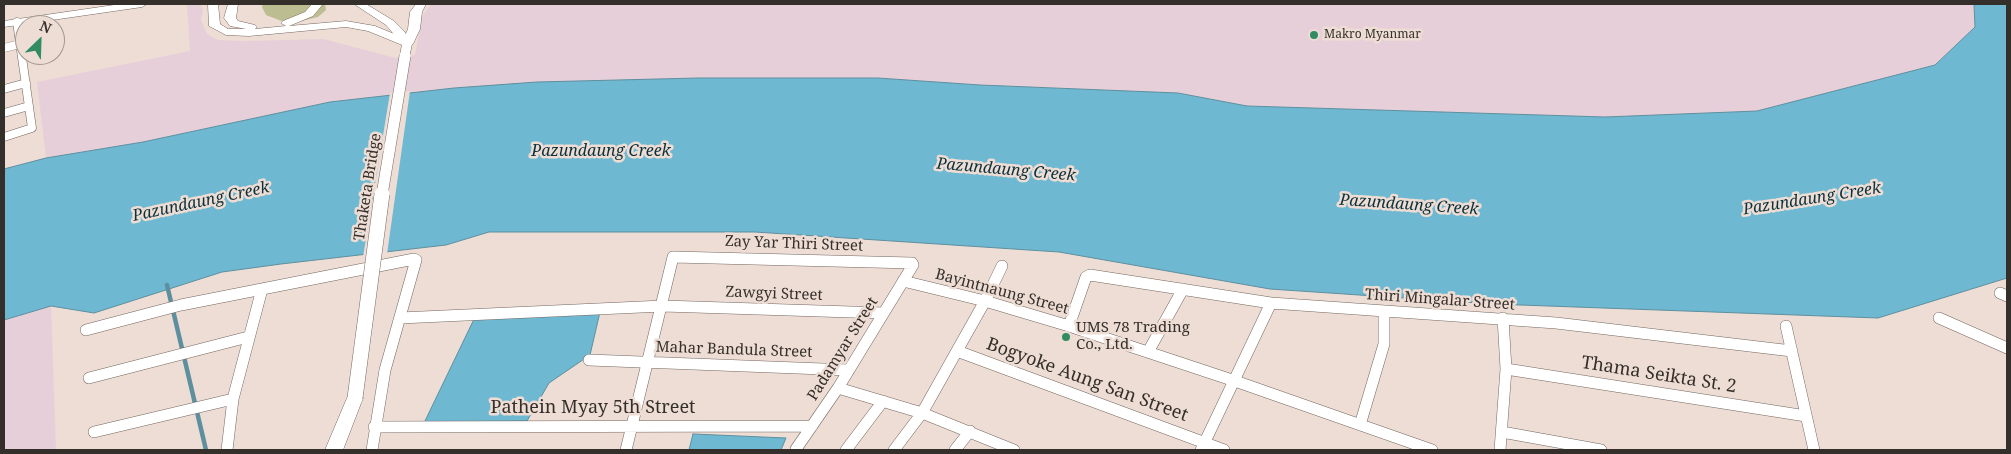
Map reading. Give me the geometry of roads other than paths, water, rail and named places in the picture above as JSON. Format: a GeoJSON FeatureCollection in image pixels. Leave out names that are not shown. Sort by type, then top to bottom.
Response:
{"type":"FeatureCollection","features":[{"type":"Feature","properties":{"kind":"main road"},"geometry":{"type":"LineString","coordinates":[[4,23],[28,16],[94,4]]}},
{"type":"Feature","properties":{"kind":"main road"},"geometry":{"type":"LineString","coordinates":[[65,15],[142,4]]}},
{"type":"Feature","properties":{"kind":"main road"},"geometry":{"type":"LineString","coordinates":[[213,4],[213,18],[216,26],[226,32],[249,33],[346,24],[371,28],[407,44]]}},
{"type":"Feature","properties":{"kind":"main road"},"geometry":{"type":"LineString","coordinates":[[233,4],[230,18],[234,24],[261,27],[299,19],[314,10],[318,4]]}},
{"type":"Feature","properties":{"kind":"main road"},"geometry":{"type":"LineString","coordinates":[[359,4],[390,23],[407,44]]}},
{"type":"Feature","properties":{"kind":"main road"},"geometry":{"type":"LineString","coordinates":[[407,44],[414,29],[416,12],[421,4]]}},
{"type":"Feature","properties":{"kind":"main road","name":"Thaketa Bridge"},"geometry":{"type":"LineString","coordinates":[[334,450],[355,398],[383,190],[407,44]]}},
{"type":"Feature","properties":{"kind":"street"},"geometry":{"type":"LineString","coordinates":[[4,137],[32,128],[23,65]]}},
{"type":"Feature","properties":{"kind":"street"},"geometry":{"type":"LineString","coordinates":[[4,89],[26,83]]}},
{"type":"Feature","properties":{"kind":"street"},"geometry":{"type":"LineString","coordinates":[[4,112],[29,106]]}},
{"type":"Feature","properties":{"kind":"street","name":"Zay Yar Thiri Street"},"geometry":{"type":"LineString","coordinates":[[663,306],[673,258],[676,256],[912,263]]}},
{"type":"Feature","properties":{"kind":"street"},"geometry":{"type":"LineString","coordinates":[[86,330],[181,305],[414,259],[416,260],[385,370],[374,427],[372,450]]}},
{"type":"Feature","properties":{"kind":"street","name":"Padamyar Street"},"geometry":{"type":"LineString","coordinates":[[796,449],[838,388],[913,265],[912,263]]}},
{"type":"Feature","properties":{"kind":"street"},"geometry":{"type":"LineString","coordinates":[[894,450],[922,413],[985,301],[1002,266]]}},
{"type":"Feature","properties":{"kind":"street","name":"Thiri Mingalar Street"},"geometry":{"type":"LineString","coordinates":[[1069,326],[1087,275],[1272,303],[1503,318],[1792,351]]}},
{"type":"Feature","properties":{"kind":"street","name":"Bayintnaung Street"},"geometry":{"type":"LineString","coordinates":[[903,281],[985,301],[1069,326],[1235,381],[1432,450]]}},
{"type":"Feature","properties":{"kind":"street"},"geometry":{"type":"LineString","coordinates":[[227,450],[234,399],[248,337],[262,289]]}},
{"type":"Feature","properties":{"kind":"street"},"geometry":{"type":"LineString","coordinates":[[1148,352],[1183,289]]}},
{"type":"Feature","properties":{"kind":"street"},"geometry":{"type":"LineString","coordinates":[[1203,447],[1272,303]]}},
{"type":"Feature","properties":{"kind":"street"},"geometry":{"type":"LineString","coordinates":[[626,450],[647,361],[663,306]]}},
{"type":"Feature","properties":{"kind":"street","name":"Zawgyi Street"},"geometry":{"type":"LineString","coordinates":[[400,318],[663,306],[884,313]]}},
{"type":"Feature","properties":{"kind":"street"},"geometry":{"type":"LineString","coordinates":[[1360,425],[1384,344],[1384,311]]}},
{"type":"Feature","properties":{"kind":"street"},"geometry":{"type":"LineString","coordinates":[[1500,450],[1506,369],[1503,318]]}},
{"type":"Feature","properties":{"kind":"street"},"geometry":{"type":"LineString","coordinates":[[1939,318],[2007,348]]}},
{"type":"Feature","properties":{"kind":"street"},"geometry":{"type":"LineString","coordinates":[[1786,326],[1814,450]]}},
{"type":"Feature","properties":{"kind":"street"},"geometry":{"type":"LineString","coordinates":[[89,378],[248,337]]}},
{"type":"Feature","properties":{"kind":"street","name":"Bogyoke Aung San Street"},"geometry":{"type":"LineString","coordinates":[[957,350],[1203,447],[1224,450]]}},
{"type":"Feature","properties":{"kind":"street","name":"Mahar Bandula Street"},"geometry":{"type":"LineString","coordinates":[[589,360],[849,370]]}},
{"type":"Feature","properties":{"kind":"street","name":"Thama Seikta St. 2"},"geometry":{"type":"LineString","coordinates":[[1506,369],[1806,416]]}},
{"type":"Feature","properties":{"kind":"street"},"geometry":{"type":"LineString","coordinates":[[838,388],[922,413],[1014,450]]}},
{"type":"Feature","properties":{"kind":"street"},"geometry":{"type":"LineString","coordinates":[[94,432],[234,399]]}},
{"type":"Feature","properties":{"kind":"street"},"geometry":{"type":"LineString","coordinates":[[846,450],[884,401]]}},
{"type":"Feature","properties":{"kind":"street","name":"Pathein Myay 5th Street"},"geometry":{"type":"LineString","coordinates":[[374,427],[812,426]]}},
{"type":"Feature","properties":{"kind":"street"},"geometry":{"type":"LineString","coordinates":[[955,450],[970,431]]}},
{"type":"Feature","properties":{"kind":"street"},"geometry":{"type":"LineString","coordinates":[[1502,432],[1602,450]]}},
{"type":"Feature","properties":{"kind":"water","name":"Pazundaung Creek"},"geometry":{"type":"Polygon","coordinates":[[[1974,4],[2007,4],[2007,278],[1878,318],[1493,304],[1270,289],[1059,252],[755,232],[489,232],[446,245],[222,272],[94,313],[51,306],[4,320],[4,169],[46,158],[143,142],[330,102],[454,88],[537,82],[698,78],[878,78],[980,85],[1178,93],[1247,106],[1605,117],[1757,111],[1935,65],[1975,27],[1974,4]]]}},
{"type":"Feature","properties":{"kind":"water"},"geometry":{"type":"Polygon","coordinates":[[[600,312],[590,355],[549,383],[527,421],[424,423],[476,315],[600,312]]]}},
{"type":"Feature","properties":{"kind":"water"},"geometry":{"type":"Polygon","coordinates":[[[693,434],[786,438],[781,450],[689,450],[693,434]]]}},
{"type":"Feature","properties":{"kind":"waterway"},"geometry":{"type":"LineString","coordinates":[[167,285],[206,450]]}},
{"type":"Feature","properties":{"kind":"place","name":"Makro Myanmar"},"geometry":{"type":"Point","coordinates":[1314,35]}},
{"type":"Feature","properties":{"kind":"place","name":"UMS 78 Trading Co., Ltd."},"geometry":{"type":"Point","coordinates":[1066,337]}}]}
